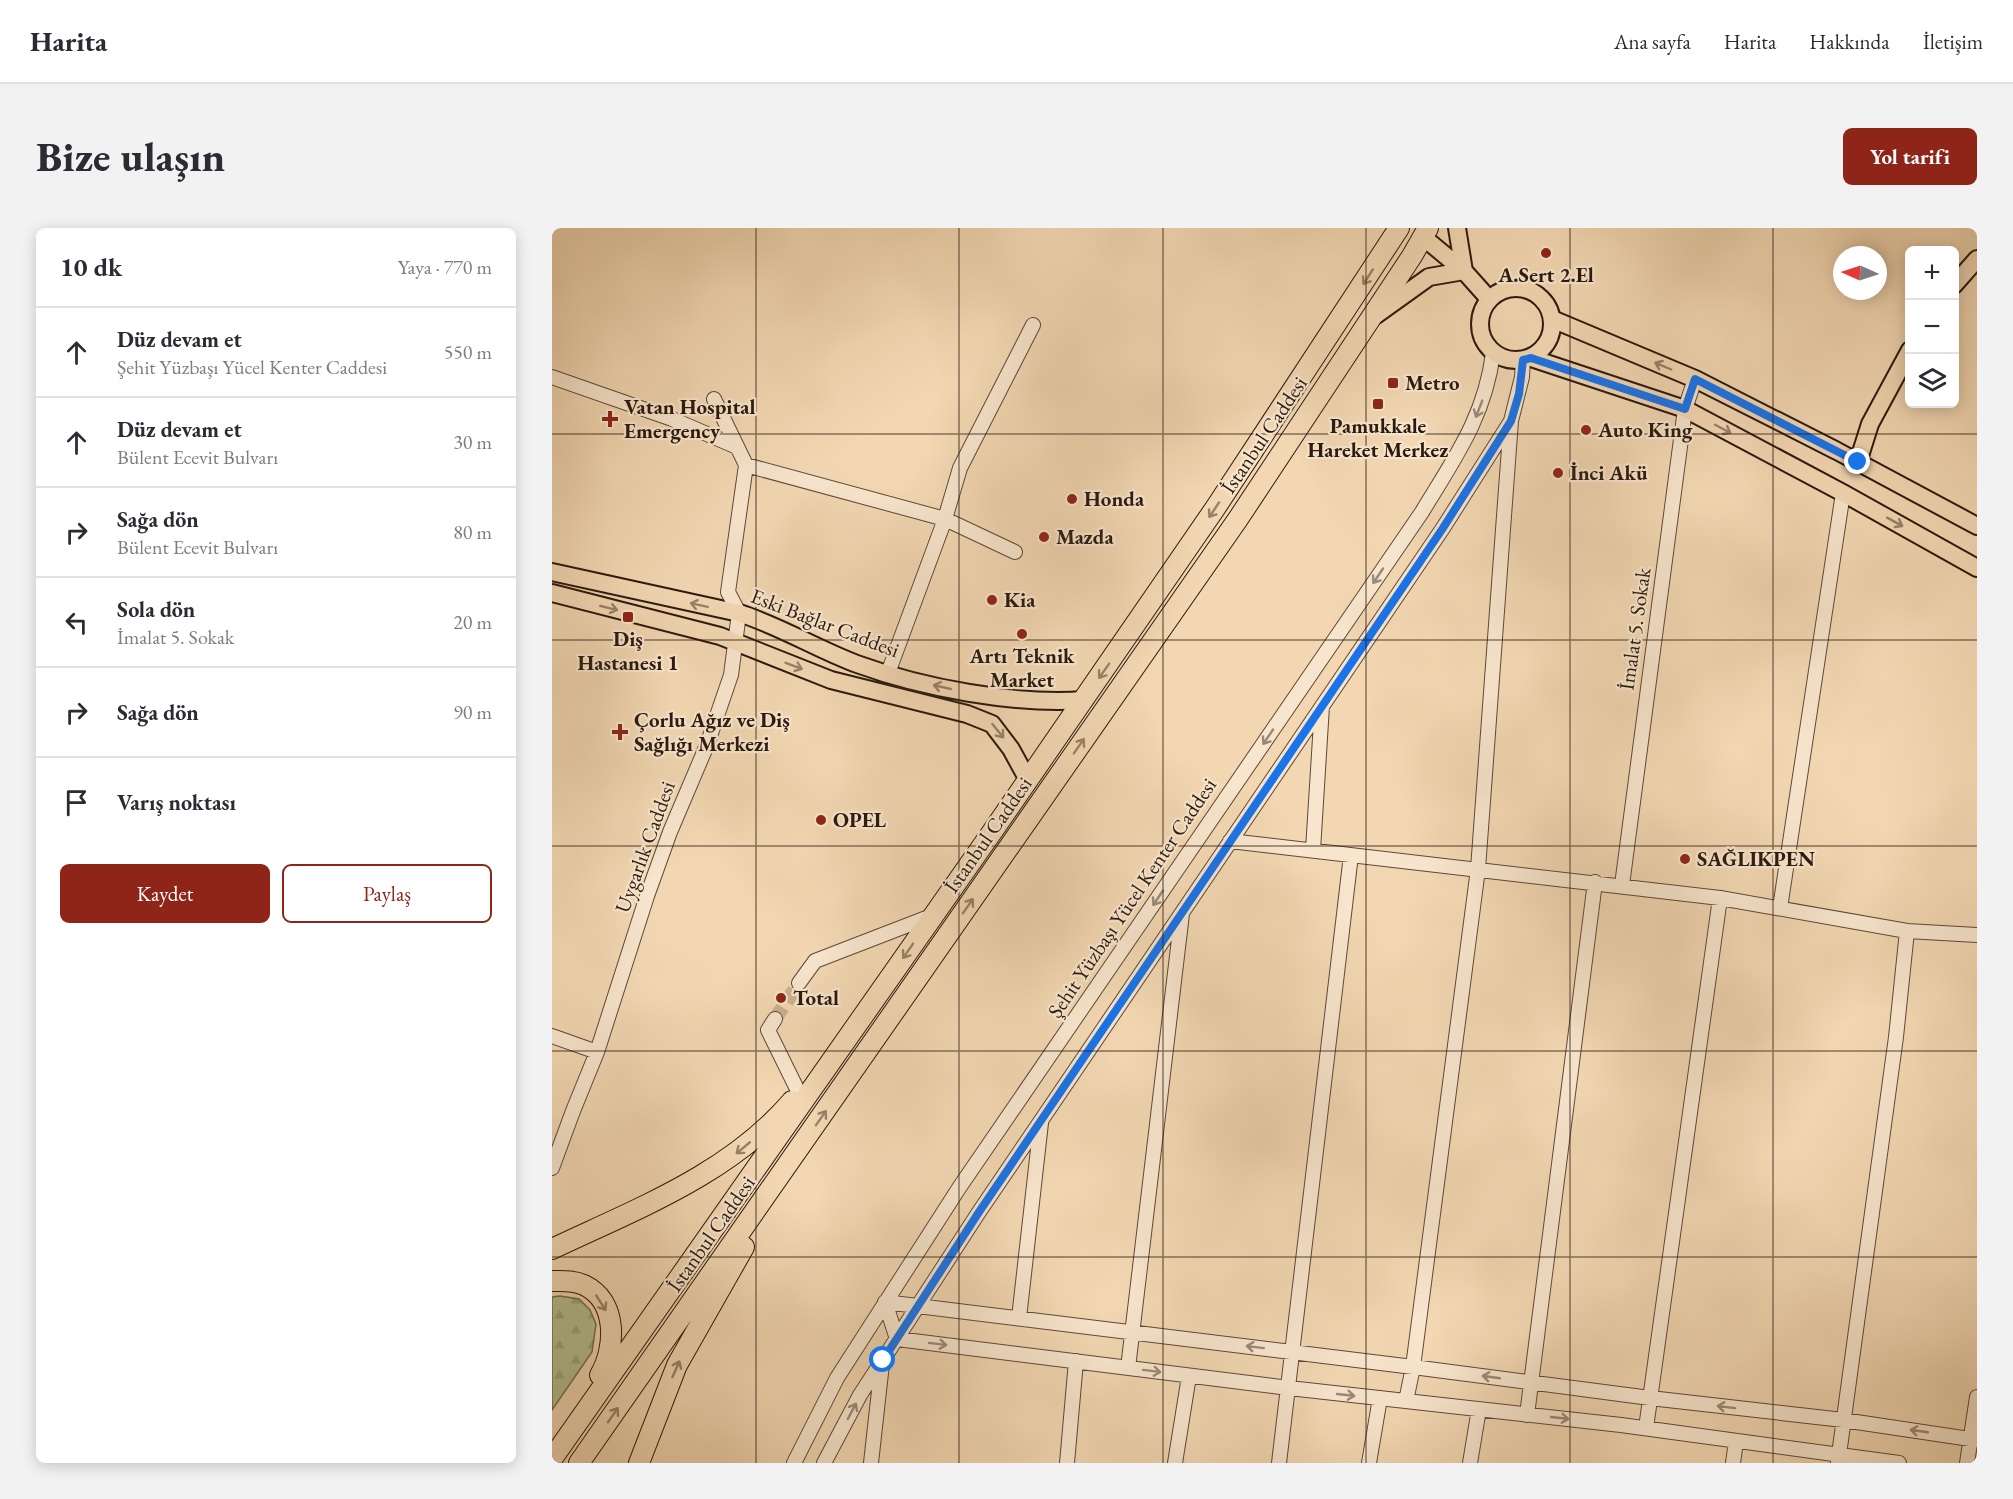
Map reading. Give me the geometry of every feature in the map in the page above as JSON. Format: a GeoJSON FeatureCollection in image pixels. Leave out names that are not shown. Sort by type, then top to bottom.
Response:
{"type":"FeatureCollection","features":[{"type":"Feature","properties":{"kind":"highway","name":"İstanbul Caddesi"},"geometry":{"type":"LineString","coordinates":[[552,1459],[1084,700],[1216,507],[1399,228]]}},
{"type":"Feature","properties":{"kind":"highway","name":"İstanbul Caddesi"},"geometry":{"type":"LineString","coordinates":[[579,1463],[1231,529],[1371,319],[1421,231]]}},
{"type":"Feature","properties":{"kind":"highway"},"geometry":{"type":"LineString","coordinates":[[552,1249],[694,1180],[738,1152],[799,1093],[890,976]]}},
{"type":"Feature","properties":{"kind":"highway"},"geometry":{"type":"LineString","coordinates":[[639,1463],[677,1365],[803,1144]]}},
{"type":"Feature","properties":{"kind":"highway"},"geometry":{"type":"LineString","coordinates":[[552,1281],[570,1281],[586,1286],[604,1305],[612,1334],[611,1350],[602,1372],[552,1454]]}},
{"type":"Feature","properties":{"kind":"main road"},"geometry":{"type":"LineString","coordinates":[[1457,228],[1464,271]]}},
{"type":"Feature","properties":{"kind":"main road"},"geometry":{"type":"LineString","coordinates":[[1421,231],[1464,271],[1489,299]]}},
{"type":"Feature","properties":{"kind":"main road"},"geometry":{"type":"LineString","coordinates":[[1959,279],[1977,259]]}},
{"type":"Feature","properties":{"kind":"main road"},"geometry":{"type":"LineString","coordinates":[[1371,319],[1429,277],[1464,271]]}},
{"type":"Feature","properties":{"kind":"main road"},"geometry":{"type":"LineString","coordinates":[[1510,288],[1522,288],[1534,292],[1550,309],[1552,319],[1552,333],[1539,353],[1516,361],[1504,359],[1493,353],[1485,344],[1480,332],[1481,314],[1489,299],[1499,291],[1510,288]]}},
{"type":"Feature","properties":{"kind":"main road"},"geometry":{"type":"LineString","coordinates":[[1552,319],[1695,379],[1977,526]]}},
{"type":"Feature","properties":{"kind":"main road"},"geometry":{"type":"LineString","coordinates":[[1858,462],[1870,424],[1908,354]]}},
{"type":"Feature","properties":{"kind":"main road"},"geometry":{"type":"LineString","coordinates":[[1527,359],[1685,409],[1977,568]]}},
{"type":"Feature","properties":{"kind":"main road","name":"Eski Bağlar Caddesi"},"geometry":{"type":"LineString","coordinates":[[552,572],[739,613],[760,620],[858,664],[947,688],[1056,702],[1084,700]]}},
{"type":"Feature","properties":{"kind":"main road"},"geometry":{"type":"LineString","coordinates":[[552,593],[720,636],[831,680],[967,714],[992,724],[1011,749],[1028,780]]}},
{"type":"Feature","properties":{"kind":"street"},"geometry":{"type":"LineString","coordinates":[[888,673],[945,519],[960,468],[1033,325]]}},
{"type":"Feature","properties":{"kind":"street","name":"Şehit Yüzbaşı Yücel Kenter Caddesi"},"geometry":{"type":"LineString","coordinates":[[794,1463],[837,1378],[959,1188],[1422,512],[1469,435],[1487,384],[1493,353]]}},
{"type":"Feature","properties":{"kind":"street"},"geometry":{"type":"LineString","coordinates":[[1406,1401],[1413,1367],[1478,869],[1511,421],[1527,359]]}},
{"type":"Feature","properties":{"kind":"street"},"geometry":{"type":"LineString","coordinates":[[552,377],[672,419],[737,447]]}},
{"type":"Feature","properties":{"kind":"street","name":"İmalat 5. Sokak"},"geometry":{"type":"LineString","coordinates":[[1622,885],[1685,409],[1695,379]]}},
{"type":"Feature","properties":{"kind":"street"},"geometry":{"type":"LineString","coordinates":[[714,399],[746,465],[945,519],[1015,552]]}},
{"type":"Feature","properties":{"kind":"street"},"geometry":{"type":"LineString","coordinates":[[824,1463],[860,1395],[919,1305],[1042,1119],[1443,528],[1511,421]]}},
{"type":"Feature","properties":{"kind":"street","name":"Uygarlık Caddesi"},"geometry":{"type":"LineString","coordinates":[[552,1168],[597,1052],[670,832],[707,745],[731,675],[739,613],[728,592],[746,465]]}},
{"type":"Feature","properties":{"kind":"street"},"geometry":{"type":"LineString","coordinates":[[1780,908],[1843,493]]}},
{"type":"Feature","properties":{"kind":"street"},"geometry":{"type":"LineString","coordinates":[[1313,850],[1323,705]]}},
{"type":"Feature","properties":{"kind":"street"},"geometry":{"type":"LineString","coordinates":[[1230,841],[1622,885],[1720,898],[1907,931],[1977,935]]}},
{"type":"Feature","properties":{"kind":"street"},"geometry":{"type":"LineString","coordinates":[[1279,1463],[1351,855]]}},
{"type":"Feature","properties":{"kind":"street"},"geometry":{"type":"LineString","coordinates":[[1527,1414],[1595,882]]}},
{"type":"Feature","properties":{"kind":"street"},"geometry":{"type":"LineString","coordinates":[[1646,1428],[1720,898]]}},
{"type":"Feature","properties":{"kind":"street"},"geometry":{"type":"LineString","coordinates":[[1128,1368],[1183,911]]}},
{"type":"Feature","properties":{"kind":"street"},"geometry":{"type":"LineString","coordinates":[[799,983],[815,961],[934,915]]}},
{"type":"Feature","properties":{"kind":"street"},"geometry":{"type":"LineString","coordinates":[[1838,1459],[1894,1049],[1907,931]]}},
{"type":"Feature","properties":{"kind":"street"},"geometry":{"type":"LineString","coordinates":[[775,1019],[768,1030],[799,1093]]}},
{"type":"Feature","properties":{"kind":"street"},"geometry":{"type":"LineString","coordinates":[[552,1036],[597,1052]]}},
{"type":"Feature","properties":{"kind":"street"},"geometry":{"type":"LineString","coordinates":[[1018,1318],[1042,1119]]}},
{"type":"Feature","properties":{"kind":"street"},"geometry":{"type":"LineString","coordinates":[[897,1339],[885,1302],[1843,1420],[1974,1439]]}},
{"type":"Feature","properties":{"kind":"street"},"geometry":{"type":"LineString","coordinates":[[897,1339],[1289,1388],[1646,1428],[1838,1459],[1899,1463]]}},
{"type":"Feature","properties":{"kind":"street"},"geometry":{"type":"LineString","coordinates":[[871,1463],[883,1360]]}},
{"type":"Feature","properties":{"kind":"street"},"geometry":{"type":"LineString","coordinates":[[1067,1463],[1076,1362]]}},
{"type":"Feature","properties":{"kind":"street"},"geometry":{"type":"LineString","coordinates":[[1175,1463],[1189,1376]]}},
{"type":"Feature","properties":{"kind":"street"},"geometry":{"type":"LineString","coordinates":[[1967,1463],[1974,1439],[1977,1397]]}},
{"type":"Feature","properties":{"kind":"street"},"geometry":{"type":"LineString","coordinates":[[1370,1463],[1380,1398]]}},
{"type":"Feature","properties":{"kind":"street"},"geometry":{"type":"LineString","coordinates":[[1470,1463],[1479,1409]]}},
{"type":"Feature","properties":{"kind":"street"},"geometry":{"type":"LineString","coordinates":[[1733,1463],[1736,1441]]}},
{"type":"Feature","properties":{"kind":"green space"},"geometry":{"type":"Polygon","coordinates":[[[552,1297],[579,1299],[590,1310],[596,1324],[592,1352],[552,1410],[552,1297]]]}},
{"type":"Feature","properties":{"kind":"tunnel"},"geometry":{"type":"LineString","coordinates":[[775,1019],[799,983]]}},
{"type":"Feature","properties":{"kind":"place","name":"A.Sert 2.El"},"geometry":{"type":"Point","coordinates":[1546,253]}},
{"type":"Feature","properties":{"kind":"place","name":"Metro"},"geometry":{"type":"Point","coordinates":[1393,383]}},
{"type":"Feature","properties":{"kind":"place","name":"Pamukkale Hareket Merkez"},"geometry":{"type":"Point","coordinates":[1378,404]}},
{"type":"Feature","properties":{"kind":"place","name":"Vatan Hospital Emergency"},"geometry":{"type":"Point","coordinates":[610,419]}},
{"type":"Feature","properties":{"kind":"place","name":"Auto King"},"geometry":{"type":"Point","coordinates":[1586,430]}},
{"type":"Feature","properties":{"kind":"place","name":"İnci Akü"},"geometry":{"type":"Point","coordinates":[1558,473]}},
{"type":"Feature","properties":{"kind":"place","name":"Honda"},"geometry":{"type":"Point","coordinates":[1072,499]}},
{"type":"Feature","properties":{"kind":"place","name":"Mazda"},"geometry":{"type":"Point","coordinates":[1044,537]}},
{"type":"Feature","properties":{"kind":"place","name":"Kia"},"geometry":{"type":"Point","coordinates":[992,600]}},
{"type":"Feature","properties":{"kind":"place","name":"Diş Hastanesi 1"},"geometry":{"type":"Point","coordinates":[628,617]}},
{"type":"Feature","properties":{"kind":"place","name":"Artı Teknik Market"},"geometry":{"type":"Point","coordinates":[1022,634]}},
{"type":"Feature","properties":{"kind":"place","name":"Çorlu Ağız ve Diş Sağlığı Merkezi"},"geometry":{"type":"Point","coordinates":[620,732]}},
{"type":"Feature","properties":{"kind":"place","name":"OPEL"},"geometry":{"type":"Point","coordinates":[821,820]}},
{"type":"Feature","properties":{"kind":"place","name":"SAĞLIKPEN"},"geometry":{"type":"Point","coordinates":[1685,859]}},
{"type":"Feature","properties":{"kind":"place","name":"Total"},"geometry":{"type":"Point","coordinates":[781,998]}},
{"type":"Feature","properties":{"kind":"route"},"geometry":{"type":"LineString","coordinates":[[883,1360],[979,1212],[1443,528],[1511,421],[1519,394],[1523,360],[1531,358],[1685,409],[1695,379],[1858,462]]}}]}
